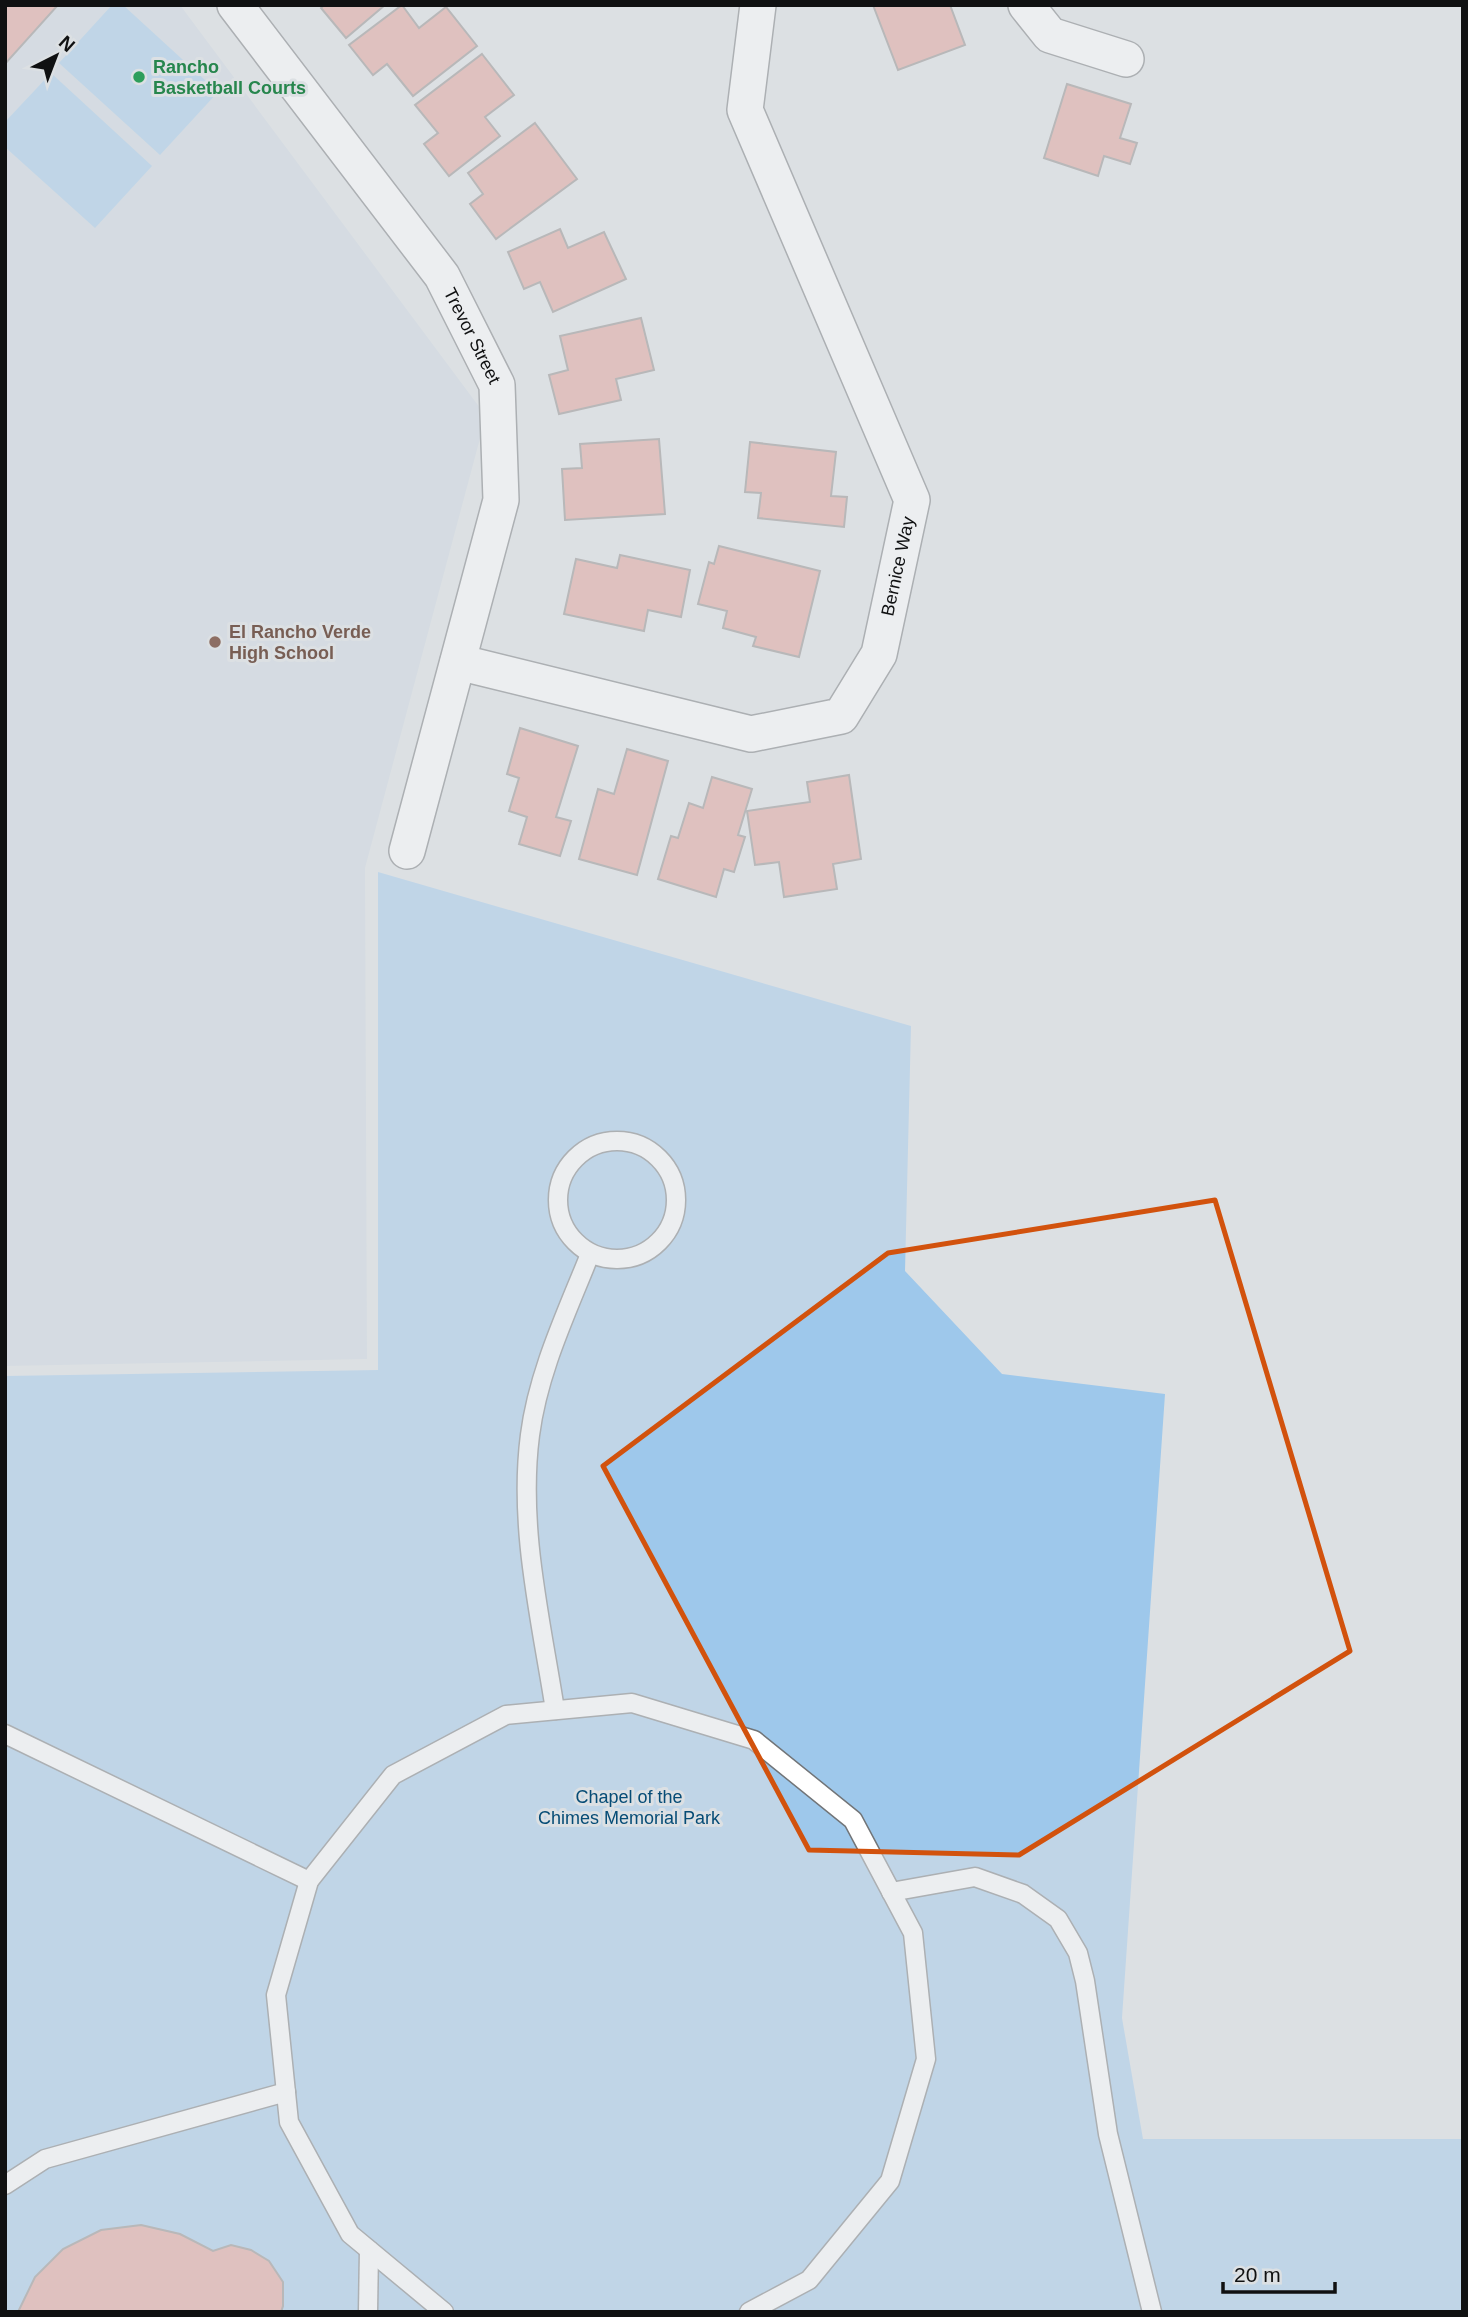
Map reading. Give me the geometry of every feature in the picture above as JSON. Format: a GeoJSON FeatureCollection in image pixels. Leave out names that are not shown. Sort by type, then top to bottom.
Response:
{"type":"FeatureCollection","features":[{"type":"Feature","properties":{"kind":"street","name":"Trevor Street"},"geometry":{"type":"LineString","coordinates":[[235,5],[442,276],[497,386],[501,500],[407,851]]}},
{"type":"Feature","properties":{"kind":"street","name":"Bernice Way"},"geometry":{"type":"LineString","coordinates":[[458,662],[751,734],[841,716],[879,654],[912,500],[745,110],[758,5]]}},
{"type":"Feature","properties":{"kind":"street"},"geometry":{"type":"LineString","coordinates":[[1027,5],[1050,35],[1126,59]]}},
{"type":"Feature","properties":{"kind":"lane"},"geometry":{"type":"LineString","coordinates":[[622,1140],[645,1147],[663,1162],[675,1182],[677,1205],[671,1228],[656,1246],[636,1258],[612,1260],[590,1254],[571,1238],[560,1218],[558,1195],[564,1172],[578,1154],[599,1143],[622,1140]]}},
{"type":"Feature","properties":{"kind":"lane"},"geometry":{"type":"LineString","coordinates":[[555,1710],[527,1521],[530,1435],[548,1360],[590,1254]]}},
{"type":"Feature","properties":{"kind":"lane"},"geometry":{"type":"LineString","coordinates":[[444,2312],[350,2234],[289,2122],[276,1995],[309,1881],[393,1775],[506,1715],[632,1703],[754,1740],[853,1820],[913,1933],[926,2059],[890,2181],[809,2280],[749,2312]]}},
{"type":"Feature","properties":{"kind":"lane"},"geometry":{"type":"LineString","coordinates":[[5,1734],[309,1881]]}},
{"type":"Feature","properties":{"kind":"lane"},"geometry":{"type":"LineString","coordinates":[[891,1892],[975,1877],[1023,1894],[1058,1919],[1078,1953],[1086,1981],[1108,2134],[1152,2312]]}},
{"type":"Feature","properties":{"kind":"lane"},"geometry":{"type":"LineString","coordinates":[[5,2185],[45,2159],[286,2092]]}},
{"type":"Feature","properties":{"kind":"lane"},"geometry":{"type":"LineString","coordinates":[[368,2312],[369,2250]]}},
{"type":"Feature","properties":{"kind":"highlighted area"},"geometry":{"type":"Polygon","coordinates":[[[1215,1200],[1350,1651],[1019,1855],[809,1850],[603,1466],[888,1253],[1215,1200]]]}},
{"type":"Feature","properties":{"kind":"shaded area","name":"El Rancho Verde High School"},"geometry":{"type":"Polygon","coordinates":[[[5,5],[180,5],[486,416],[365,868],[367,1359],[5,1366],[5,5]]]}},
{"type":"Feature","properties":{"kind":"green space","name":"Rancho Basketball Courts"},"geometry":{"type":"Polygon","coordinates":[[[112,5],[123,5],[218,92],[160,155],[59,63],[112,5]]]}},
{"type":"Feature","properties":{"kind":"green space","name":"Rancho Basketball Courts"},"geometry":{"type":"Polygon","coordinates":[[[51,73],[152,166],[95,228],[5,147],[5,122],[51,73]]]}},
{"type":"Feature","properties":{"kind":"green space","name":"Chapel of the Chimes Memorial Park"},"geometry":{"type":"Polygon","coordinates":[[[378,872],[911,1026],[905,1271],[1002,1374],[1165,1394],[1122,2018],[1143,2139],[1463,2139],[1463,2312],[5,2312],[5,1376],[378,1370],[378,872]]]}},
{"type":"Feature","properties":{"kind":"building"},"geometry":{"type":"Polygon","coordinates":[[[5,5],[58,5],[5,64],[5,5]]]}},
{"type":"Feature","properties":{"kind":"building"},"geometry":{"type":"Polygon","coordinates":[[[324,5],[385,5],[346,38],[321,8],[324,5]]]}},
{"type":"Feature","properties":{"kind":"building"},"geometry":{"type":"Polygon","coordinates":[[[402,5],[419,28],[446,7],[477,46],[413,96],[387,64],[373,75],[349,45],[402,5]]]}},
{"type":"Feature","properties":{"kind":"building"},"geometry":{"type":"Polygon","coordinates":[[[873,5],[950,5],[965,45],[898,70],[873,5]]]}},
{"type":"Feature","properties":{"kind":"building"},"geometry":{"type":"Polygon","coordinates":[[[482,54],[514,95],[485,117],[500,136],[449,176],[424,144],[438,133],[415,105],[482,54]]]}},
{"type":"Feature","properties":{"kind":"building"},"geometry":{"type":"Polygon","coordinates":[[[1067,84],[1131,104],[1120,138],[1137,143],[1130,164],[1104,156],[1098,176],[1044,158],[1067,84]]]}},
{"type":"Feature","properties":{"kind":"building"},"geometry":{"type":"Polygon","coordinates":[[[535,123],[577,179],[496,239],[470,204],[483,194],[468,173],[535,123]]]}},
{"type":"Feature","properties":{"kind":"building"},"geometry":{"type":"Polygon","coordinates":[[[560,229],[568,248],[604,232],[626,279],[553,312],[540,282],[524,289],[508,252],[560,229]]]}},
{"type":"Feature","properties":{"kind":"building"},"geometry":{"type":"Polygon","coordinates":[[[641,318],[654,370],[616,379],[621,400],[559,414],[549,375],[568,370],[560,336],[641,318]]]}},
{"type":"Feature","properties":{"kind":"building"},"geometry":{"type":"Polygon","coordinates":[[[659,439],[665,514],[565,520],[562,469],[582,468],[580,444],[659,439]]]}},
{"type":"Feature","properties":{"kind":"building"},"geometry":{"type":"Polygon","coordinates":[[[750,442],[836,452],[831,496],[847,497],[844,527],[758,518],[761,493],[745,492],[750,442]]]}},
{"type":"Feature","properties":{"kind":"building"},"geometry":{"type":"Polygon","coordinates":[[[719,546],[820,571],[799,657],[753,646],[756,637],[723,628],[727,611],[698,604],[709,562],[714,564],[719,546]]]}},
{"type":"Feature","properties":{"kind":"building"},"geometry":{"type":"Polygon","coordinates":[[[620,555],[690,570],[681,617],[648,610],[644,631],[564,614],[576,559],[617,568],[620,555]]]}},
{"type":"Feature","properties":{"kind":"building"},"geometry":{"type":"Polygon","coordinates":[[[520,728],[578,746],[556,817],[571,821],[560,856],[519,844],[527,817],[509,811],[519,778],[507,774],[520,728]]]}},
{"type":"Feature","properties":{"kind":"building"},"geometry":{"type":"Polygon","coordinates":[[[627,749],[668,761],[637,875],[579,859],[598,789],[614,794],[627,749]]]}},
{"type":"Feature","properties":{"kind":"building"},"geometry":{"type":"Polygon","coordinates":[[[849,775],[861,859],[833,864],[837,889],[784,897],[779,862],[755,865],[747,811],[810,802],[807,782],[849,775]]]}},
{"type":"Feature","properties":{"kind":"building"},"geometry":{"type":"Polygon","coordinates":[[[712,777],[752,789],[738,835],[745,837],[734,872],[724,869],[716,897],[658,879],[671,836],[678,838],[689,803],[703,808],[712,777]]]}},
{"type":"Feature","properties":{"kind":"building"},"geometry":{"type":"Polygon","coordinates":[[[141,2225],[180,2234],[213,2251],[231,2245],[251,2250],[269,2261],[283,2282],[281,2312],[18,2312],[35,2277],[63,2249],[101,2230],[141,2225]]]}},
{"type":"Feature","properties":{"kind":"place","name":"Rancho Basketball Courts"},"geometry":{"type":"Point","coordinates":[139,77]}},
{"type":"Feature","properties":{"kind":"place","name":"El Rancho Verde High School"},"geometry":{"type":"Point","coordinates":[215,642]}}]}
